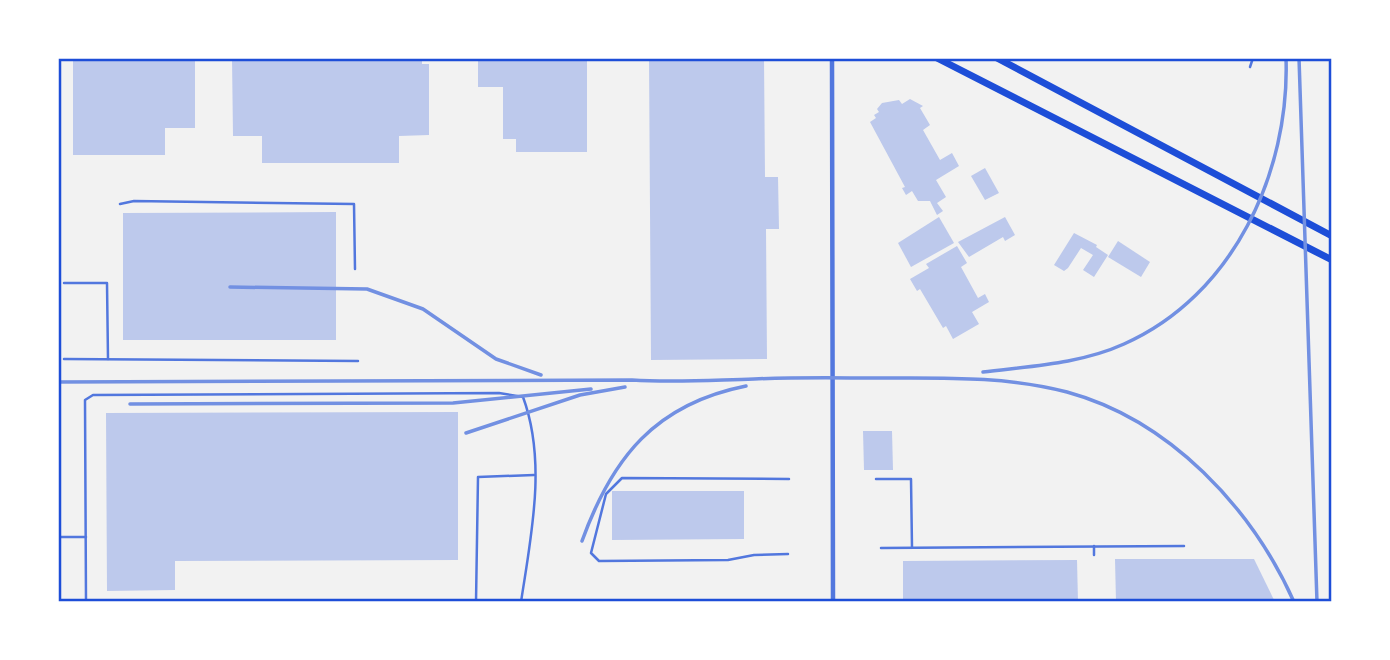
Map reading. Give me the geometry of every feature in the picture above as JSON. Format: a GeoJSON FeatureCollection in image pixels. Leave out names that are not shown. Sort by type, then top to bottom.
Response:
{"type":"FeatureCollection","features":[{"type":"Feature","properties":{"kind":"main road"},"geometry":{"type":"LineString","coordinates":[[937,58],[1332,260]]}},
{"type":"Feature","properties":{"kind":"main road"},"geometry":{"type":"LineString","coordinates":[[997,58],[1332,236]]}},
{"type":"Feature","properties":{"kind":"street"},"geometry":{"type":"LineString","coordinates":[[832,58],[834,602]]}},
{"type":"Feature","properties":{"kind":"lane"},"geometry":{"type":"LineString","coordinates":[[1250,67],[1253,58]]}},
{"type":"Feature","properties":{"kind":"lane"},"geometry":{"type":"LineString","coordinates":[[120,204],[134,201],[354,204],[355,269]]}},
{"type":"Feature","properties":{"kind":"lane"},"geometry":{"type":"LineString","coordinates":[[64,283],[107,283],[108,359]]}},
{"type":"Feature","properties":{"kind":"lane"},"geometry":{"type":"LineString","coordinates":[[64,359],[358,361]]}},
{"type":"Feature","properties":{"kind":"lane"},"geometry":{"type":"LineString","coordinates":[[86,602],[85,400],[93,395],[499,393],[523,397],[535,438],[532,530],[521,602]]}},
{"type":"Feature","properties":{"kind":"lane"},"geometry":{"type":"LineString","coordinates":[[476,602],[478,477],[534,475]]}},
{"type":"Feature","properties":{"kind":"lane"},"geometry":{"type":"LineString","coordinates":[[788,554],[754,555],[728,560],[599,561],[591,553],[606,494],[622,478],[789,479]]}},
{"type":"Feature","properties":{"kind":"lane"},"geometry":{"type":"LineString","coordinates":[[876,479],[911,479],[912,547]]}},
{"type":"Feature","properties":{"kind":"lane"},"geometry":{"type":"LineString","coordinates":[[58,537],[86,537]]}},
{"type":"Feature","properties":{"kind":"lane"},"geometry":{"type":"LineString","coordinates":[[1094,546],[1094,555]]}},
{"type":"Feature","properties":{"kind":"lane"},"geometry":{"type":"LineString","coordinates":[[881,548],[1184,546]]}},
{"type":"Feature","properties":{"kind":"building"},"geometry":{"type":"Polygon","coordinates":[[[73,58],[195,58],[195,128],[165,128],[165,155],[73,155],[73,58]]]}},
{"type":"Feature","properties":{"kind":"building"},"geometry":{"type":"Polygon","coordinates":[[[232,58],[422,58],[422,64],[429,64],[429,135],[399,136],[399,163],[262,163],[262,136],[233,136],[232,58]]]}},
{"type":"Feature","properties":{"kind":"building"},"geometry":{"type":"Polygon","coordinates":[[[478,58],[587,58],[587,152],[516,152],[516,139],[503,139],[503,87],[478,87],[478,58]]]}},
{"type":"Feature","properties":{"kind":"building"},"geometry":{"type":"Polygon","coordinates":[[[649,58],[764,58],[765,177],[778,177],[779,229],[766,229],[767,359],[651,360],[649,58]]]}},
{"type":"Feature","properties":{"kind":"building"},"geometry":{"type":"Polygon","coordinates":[[[910,99],[923,106],[920,108],[930,125],[923,130],[940,160],[952,153],[959,166],[936,180],[946,197],[937,203],[943,211],[937,215],[930,201],[918,201],[912,191],[906,195],[902,188],[905,187],[870,122],[876,118],[874,115],[879,112],[877,109],[882,103],[899,100],[902,104],[910,99]]]}},
{"type":"Feature","properties":{"kind":"building"},"geometry":{"type":"Polygon","coordinates":[[[985,168],[999,193],[985,200],[971,176],[985,168]]]}},
{"type":"Feature","properties":{"kind":"building"},"geometry":{"type":"Polygon","coordinates":[[[336,212],[336,340],[123,340],[123,213],[336,212]]]}},
{"type":"Feature","properties":{"kind":"building"},"geometry":{"type":"Polygon","coordinates":[[[939,217],[954,243],[911,267],[898,243],[939,217]]]}},
{"type":"Feature","properties":{"kind":"building"},"geometry":{"type":"Polygon","coordinates":[[[1005,217],[1015,235],[1005,241],[1003,237],[969,257],[958,242],[1005,217]]]}},
{"type":"Feature","properties":{"kind":"building"},"geometry":{"type":"Polygon","coordinates":[[[1074,233],[1097,245],[1096,247],[1108,255],[1094,277],[1083,270],[1093,255],[1081,248],[1064,271],[1054,265],[1074,233]]]}},
{"type":"Feature","properties":{"kind":"building"},"geometry":{"type":"Polygon","coordinates":[[[1118,241],[1150,262],[1141,277],[1108,257],[1118,241]]]}},
{"type":"Feature","properties":{"kind":"building"},"geometry":{"type":"Polygon","coordinates":[[[957,246],[967,263],[961,267],[978,298],[985,294],[989,302],[972,312],[979,324],[953,339],[946,326],[943,328],[920,289],[917,291],[910,279],[929,268],[926,264],[957,246]]]}},
{"type":"Feature","properties":{"kind":"building"},"geometry":{"type":"Polygon","coordinates":[[[458,412],[458,560],[175,561],[175,590],[107,591],[106,413],[458,412]]]}},
{"type":"Feature","properties":{"kind":"building"},"geometry":{"type":"Polygon","coordinates":[[[863,431],[892,431],[893,470],[864,470],[863,431]]]}},
{"type":"Feature","properties":{"kind":"building"},"geometry":{"type":"Polygon","coordinates":[[[612,491],[744,491],[744,539],[612,540],[612,491]]]}},
{"type":"Feature","properties":{"kind":"building"},"geometry":{"type":"Polygon","coordinates":[[[1115,559],[1254,559],[1275,602],[1116,602],[1115,559]]]}},
{"type":"Feature","properties":{"kind":"building"},"geometry":{"type":"Polygon","coordinates":[[[1077,560],[1078,602],[903,602],[903,561],[1077,560]]]}},
{"type":"Feature","properties":{"kind":"railway"},"geometry":{"type":"LineString","coordinates":[[983,372],[1055,363],[1107,351],[1162,323],[1196,295],[1224,262],[1247,226],[1265,186],[1278,144],[1285,101],[1286,58]]}},
{"type":"Feature","properties":{"kind":"railway"},"geometry":{"type":"LineString","coordinates":[[1299,58],[1317,602]]}},
{"type":"Feature","properties":{"kind":"railway"},"geometry":{"type":"LineString","coordinates":[[230,287],[367,289],[423,309],[496,359],[541,375]]}},
{"type":"Feature","properties":{"kind":"railway"},"geometry":{"type":"LineString","coordinates":[[58,382],[928,378],[975,379],[1044,387],[1105,405],[1140,423],[1173,446],[1203,472],[1231,502],[1255,533],[1294,602]]}},
{"type":"Feature","properties":{"kind":"railway"},"geometry":{"type":"LineString","coordinates":[[582,541],[607,484],[641,439],[686,406],[714,394],[746,386]]}},
{"type":"Feature","properties":{"kind":"railway"},"geometry":{"type":"LineString","coordinates":[[466,433],[580,395],[625,387]]}},
{"type":"Feature","properties":{"kind":"railway"},"geometry":{"type":"LineString","coordinates":[[130,404],[453,403],[591,389]]}}]}
